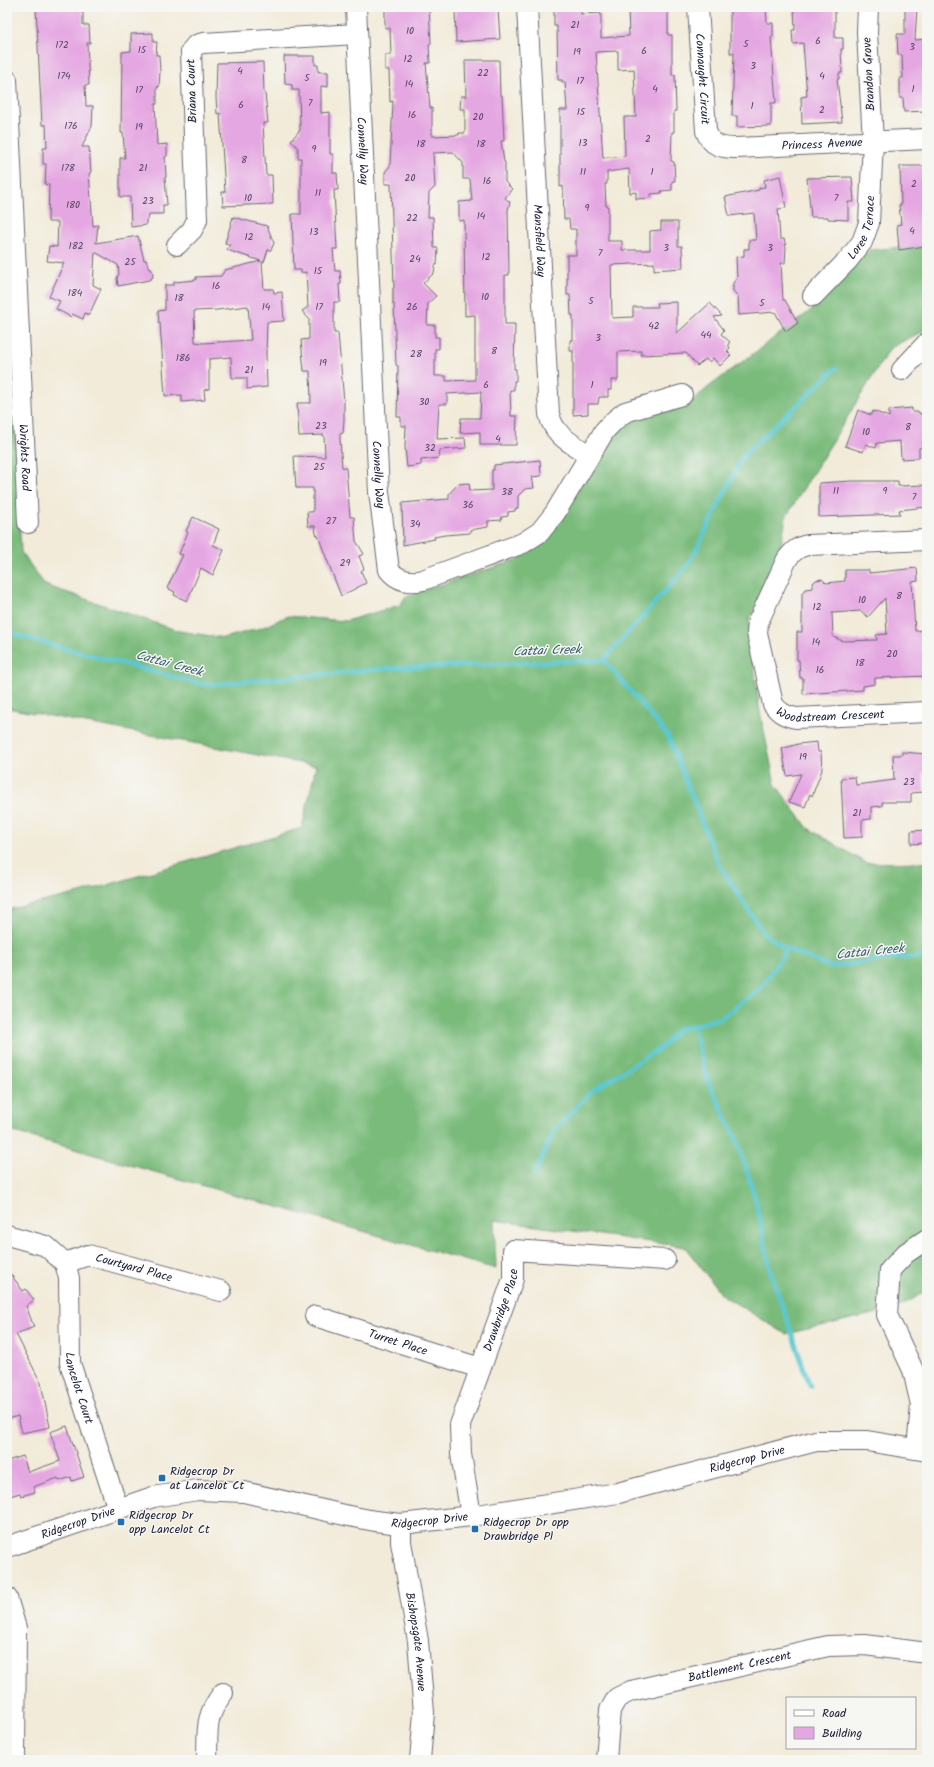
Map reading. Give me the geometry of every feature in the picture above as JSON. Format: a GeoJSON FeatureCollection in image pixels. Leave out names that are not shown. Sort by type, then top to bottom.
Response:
{"type":"FeatureCollection","features":[{"type":"Feature","properties":{"kind":"street","name":"Connelly Way"},"geometry":{"type":"LineString","coordinates":[[356,7],[379,492],[389,570],[399,579],[406,581],[423,580],[523,543],[540,532],[555,513],[605,430],[625,412],[682,395]]}},
{"type":"Feature","properties":{"kind":"street","name":"Mansfield Way"},"geometry":{"type":"LineString","coordinates":[[527,7],[549,414],[552,425],[558,434],[589,455]]}},
{"type":"Feature","properties":{"kind":"street","name":"Connaught Circuit"},"geometry":{"type":"LineString","coordinates":[[698,7],[706,131],[710,139],[717,145]]}},
{"type":"Feature","properties":{"kind":"street","name":"Brandon Grove"},"geometry":{"type":"LineString","coordinates":[[868,7],[867,32],[873,142]]}},
{"type":"Feature","properties":{"kind":"street","name":"Briana Court"},"geometry":{"type":"LineString","coordinates":[[177,245],[192,230],[197,220],[191,51],[193,47],[203,43],[357,34]]}},
{"type":"Feature","properties":{"kind":"street","name":"Wrights Road"},"geometry":{"type":"LineString","coordinates":[[7,80],[8,130],[28,523]]}},
{"type":"Feature","properties":{"kind":"street","name":"Princess Avenue"},"geometry":{"type":"LineString","coordinates":[[717,145],[726,148],[736,148],[927,139]]}},
{"type":"Feature","properties":{"kind":"street","name":"Loree Terrace"},"geometry":{"type":"LineString","coordinates":[[813,296],[848,260],[862,242],[870,223],[873,142]]}},
{"type":"Feature","properties":{"kind":"street"},"geometry":{"type":"LineString","coordinates":[[902,370],[927,343]]}},
{"type":"Feature","properties":{"kind":"street","name":"Woodstream Crescent"},"geometry":{"type":"LineString","coordinates":[[927,540],[808,545],[798,549],[792,553],[787,560],[758,622],[757,633],[773,704],[782,714],[796,718],[927,712]]}},
{"type":"Feature","properties":{"kind":"street"},"geometry":{"type":"LineString","coordinates":[[7,1235],[46,1246],[65,1263]]}},
{"type":"Feature","properties":{"kind":"street"},"geometry":{"type":"LineString","coordinates":[[922,1450],[921,1405],[913,1370],[887,1315],[890,1270],[906,1252],[927,1239]]}},
{"type":"Feature","properties":{"kind":"street","name":"Drawbridge Place"},"geometry":{"type":"LineString","coordinates":[[471,1516],[461,1454],[460,1425],[513,1280],[513,1250],[665,1260]]}},
{"type":"Feature","properties":{"kind":"street","name":"Courtyard Place"},"geometry":{"type":"LineString","coordinates":[[65,1263],[88,1255],[221,1291]]}},
{"type":"Feature","properties":{"kind":"street","name":"Lancelot Court"},"geometry":{"type":"LineString","coordinates":[[65,1263],[69,1278],[70,1363],[118,1509]]}},
{"type":"Feature","properties":{"kind":"street","name":"Turret Place"},"geometry":{"type":"LineString","coordinates":[[315,1316],[480,1368]]}},
{"type":"Feature","properties":{"kind":"street","name":"Ridgecrop Drive"},"geometry":{"type":"LineString","coordinates":[[7,1547],[152,1497],[198,1490],[244,1492],[375,1522],[401,1524],[471,1516],[618,1493],[816,1441],[867,1441],[922,1450]]}},
{"type":"Feature","properties":{"kind":"street","name":"Bishopsgate Avenue"},"geometry":{"type":"LineString","coordinates":[[401,1524],[401,1542],[418,1641],[424,1713],[420,1760]]}},
{"type":"Feature","properties":{"kind":"street"},"geometry":{"type":"LineString","coordinates":[[7,1598],[16,1628],[15,1760]]}},
{"type":"Feature","properties":{"kind":"street","name":"Battlement Crescent"},"geometry":{"type":"LineString","coordinates":[[606,1760],[610,1710],[617,1698],[631,1691],[828,1646],[865,1645],[927,1653]]}},
{"type":"Feature","properties":{"kind":"street"},"geometry":{"type":"LineString","coordinates":[[207,1760],[208,1717],[214,1704],[223,1693]]}},
{"type":"Feature","properties":{"kind":"green space"},"geometry":{"type":"Polygon","coordinates":[[[927,245],[927,329],[890,348],[786,517],[779,555],[749,621],[759,707],[775,784],[808,828],[866,863],[927,862],[927,1291],[895,1309],[786,1334],[722,1295],[685,1247],[494,1220],[496,1269],[7,1130],[7,910],[80,893],[302,828],[316,766],[7,708],[7,282],[21,552],[45,585],[179,631],[224,638],[261,628],[288,616],[346,621],[400,605],[406,596],[519,559],[618,431],[631,421],[689,403],[810,311],[869,250],[927,245]]]}},
{"type":"Feature","properties":{"kind":"building"},"geometry":{"type":"Polygon","coordinates":[[[36,7],[83,7],[83,25],[89,25],[90,43],[87,43],[89,85],[85,85],[86,106],[93,106],[92,126],[82,147],[89,147],[91,173],[89,173],[93,226],[98,225],[96,243],[138,236],[144,260],[146,260],[149,268],[152,270],[153,277],[149,280],[118,286],[118,265],[95,252],[93,285],[101,289],[89,315],[85,313],[83,319],[72,314],[71,317],[56,309],[60,301],[49,297],[64,263],[47,261],[49,246],[57,247],[58,222],[48,222],[49,184],[45,185],[46,164],[43,164],[43,148],[47,148],[46,125],[42,125],[36,7]]]}},
{"type":"Feature","properties":{"kind":"building"},"geometry":{"type":"Polygon","coordinates":[[[385,7],[429,7],[431,43],[429,44],[430,63],[426,63],[430,108],[432,108],[432,136],[459,135],[459,133],[465,133],[465,109],[460,109],[461,96],[466,96],[465,60],[499,60],[504,141],[501,141],[505,162],[505,182],[512,189],[505,198],[510,202],[508,210],[509,275],[505,275],[505,324],[515,324],[514,369],[516,369],[516,381],[514,381],[514,390],[510,390],[511,416],[517,416],[516,445],[480,445],[480,432],[460,433],[461,418],[480,418],[481,392],[447,394],[447,404],[439,404],[437,439],[465,438],[466,448],[440,450],[439,458],[421,460],[421,465],[407,467],[405,447],[406,426],[401,426],[401,417],[397,417],[398,366],[396,365],[393,304],[394,288],[391,184],[385,184],[385,172],[390,166],[393,101],[390,102],[389,70],[385,70],[385,55],[391,55],[390,28],[385,28],[385,7]],[[453,152],[433,153],[435,187],[429,193],[428,217],[433,217],[434,248],[438,248],[437,265],[435,265],[434,273],[423,283],[436,296],[428,303],[427,325],[435,325],[435,337],[439,337],[439,349],[435,349],[435,376],[446,376],[446,381],[475,380],[475,315],[465,316],[464,220],[459,221],[459,202],[472,201],[470,179],[463,179],[463,163],[453,152]]]}},
{"type":"Feature","properties":{"kind":"building"},"geometry":{"type":"Polygon","coordinates":[[[455,7],[492,7],[492,9],[498,9],[500,39],[456,42],[455,7]]]}},
{"type":"Feature","properties":{"kind":"building"},"geometry":{"type":"Polygon","coordinates":[[[554,7],[581,7],[581,14],[601,13],[601,38],[629,36],[628,7],[668,7],[668,35],[672,35],[672,75],[675,75],[676,111],[674,111],[674,132],[672,132],[671,161],[674,162],[675,181],[672,181],[672,190],[651,194],[651,198],[636,199],[636,192],[630,193],[629,169],[607,172],[607,184],[605,184],[606,206],[608,206],[608,241],[622,241],[622,250],[650,250],[650,231],[661,230],[661,222],[678,222],[678,246],[682,246],[683,268],[654,270],[654,263],[611,265],[612,318],[633,317],[633,307],[658,307],[657,303],[677,302],[677,333],[710,303],[722,316],[714,317],[724,330],[721,334],[730,342],[728,344],[730,348],[727,351],[731,355],[720,366],[713,358],[709,362],[706,359],[697,366],[686,353],[641,355],[641,351],[618,352],[618,380],[611,380],[611,390],[608,390],[608,397],[599,397],[598,404],[588,404],[588,414],[573,415],[573,351],[570,351],[570,340],[573,340],[573,315],[571,315],[570,295],[567,295],[567,255],[576,255],[576,229],[570,229],[569,219],[564,219],[563,186],[560,187],[560,110],[567,110],[565,82],[558,80],[557,26],[554,26],[554,7]],[[618,51],[596,52],[603,158],[625,156],[624,117],[636,117],[634,69],[618,70],[618,51]]]}},
{"type":"Feature","properties":{"kind":"building"},"geometry":{"type":"Polygon","coordinates":[[[730,7],[766,7],[767,23],[773,23],[773,37],[771,37],[776,103],[771,103],[771,126],[737,127],[737,116],[732,116],[734,53],[730,53],[730,7]]]}},
{"type":"Feature","properties":{"kind":"building"},"geometry":{"type":"Polygon","coordinates":[[[794,7],[835,7],[835,38],[843,38],[843,49],[841,49],[842,73],[839,73],[839,79],[837,79],[842,122],[802,124],[801,97],[807,96],[803,43],[793,44],[792,30],[795,30],[794,7]]]}},
{"type":"Feature","properties":{"kind":"building"},"geometry":{"type":"Polygon","coordinates":[[[905,7],[917,7],[915,40],[927,39],[927,111],[904,112],[903,98],[900,98],[900,78],[903,78],[902,55],[898,55],[897,34],[905,34],[905,7]]]}},
{"type":"Feature","properties":{"kind":"building"},"geometry":{"type":"Polygon","coordinates":[[[153,33],[153,42],[157,42],[156,55],[159,55],[160,72],[159,87],[157,87],[157,104],[155,104],[157,145],[167,144],[167,156],[165,157],[165,177],[167,205],[163,205],[163,214],[149,214],[148,220],[146,220],[146,225],[131,227],[130,197],[120,197],[120,158],[125,158],[123,133],[121,133],[122,52],[131,51],[131,34],[153,33]]]}},
{"type":"Feature","properties":{"kind":"building"},"geometry":{"type":"Polygon","coordinates":[[[284,56],[315,56],[315,65],[318,65],[318,72],[328,72],[328,87],[321,86],[321,113],[330,112],[330,154],[333,154],[333,173],[337,173],[338,190],[334,190],[337,249],[333,249],[335,271],[340,271],[341,284],[339,284],[340,302],[334,302],[334,333],[338,333],[344,402],[343,433],[340,434],[342,467],[346,468],[350,517],[354,517],[356,541],[364,554],[359,556],[364,569],[361,571],[366,583],[341,596],[316,534],[315,526],[308,526],[307,512],[313,512],[313,488],[296,488],[294,456],[325,457],[324,435],[299,436],[297,403],[311,403],[310,371],[304,371],[301,340],[309,339],[309,319],[302,311],[308,307],[306,272],[301,273],[301,270],[294,270],[292,214],[301,214],[301,158],[298,158],[298,148],[291,140],[300,130],[299,90],[292,90],[292,85],[285,84],[284,56]]]}},
{"type":"Feature","properties":{"kind":"building"},"geometry":{"type":"Polygon","coordinates":[[[263,62],[264,93],[268,123],[263,123],[266,175],[272,175],[273,204],[223,206],[222,192],[225,192],[220,113],[217,114],[217,63],[263,62]]]}},
{"type":"Feature","properties":{"kind":"building"},"geometry":{"type":"Polygon","coordinates":[[[900,166],[927,166],[927,236],[925,236],[925,246],[899,250],[897,225],[901,224],[899,205],[901,205],[900,166]]]}},
{"type":"Feature","properties":{"kind":"building"},"geometry":{"type":"Polygon","coordinates":[[[780,176],[786,208],[778,209],[780,239],[784,239],[786,247],[785,263],[781,263],[783,300],[785,300],[798,323],[786,332],[775,312],[739,315],[738,296],[733,291],[733,283],[737,278],[736,257],[744,256],[744,249],[749,249],[749,240],[756,240],[754,213],[729,216],[725,197],[759,190],[759,188],[765,187],[764,180],[780,176]]]}},
{"type":"Feature","properties":{"kind":"building"},"geometry":{"type":"Polygon","coordinates":[[[852,177],[854,202],[848,202],[848,220],[828,219],[828,217],[811,217],[807,178],[852,177]]]}},
{"type":"Feature","properties":{"kind":"building"},"geometry":{"type":"Polygon","coordinates":[[[233,217],[267,226],[274,243],[271,250],[268,250],[264,262],[262,262],[264,289],[273,289],[274,293],[282,292],[284,321],[267,322],[267,387],[247,389],[247,378],[232,378],[231,357],[209,359],[209,389],[204,390],[205,400],[182,402],[182,395],[165,396],[158,311],[165,310],[165,285],[174,285],[174,282],[196,280],[196,277],[221,276],[225,270],[261,261],[227,250],[230,244],[225,243],[233,217]],[[248,306],[194,311],[195,342],[203,343],[251,340],[248,306]]]}},
{"type":"Feature","properties":{"kind":"building"},"geometry":{"type":"Polygon","coordinates":[[[912,408],[912,412],[927,414],[927,441],[923,441],[923,447],[919,448],[919,458],[901,459],[900,441],[877,443],[876,448],[866,444],[863,452],[845,446],[858,410],[871,415],[873,411],[889,417],[889,410],[912,408]]]}},
{"type":"Feature","properties":{"kind":"building"},"geometry":{"type":"Polygon","coordinates":[[[540,460],[541,476],[532,477],[534,488],[525,489],[518,496],[518,508],[515,509],[515,511],[508,512],[508,516],[501,517],[502,520],[488,521],[488,527],[470,530],[470,533],[445,535],[434,537],[435,539],[403,545],[402,503],[449,499],[449,494],[458,484],[469,483],[470,491],[492,490],[492,470],[494,470],[494,465],[540,460]]]}},
{"type":"Feature","properties":{"kind":"building"},"geometry":{"type":"Polygon","coordinates":[[[898,481],[898,486],[927,485],[927,507],[899,510],[900,514],[819,517],[819,483],[898,481]]]}},
{"type":"Feature","properties":{"kind":"building"},"geometry":{"type":"Polygon","coordinates":[[[193,517],[219,529],[213,545],[224,550],[213,575],[201,568],[187,601],[174,595],[175,592],[167,588],[183,555],[179,554],[188,532],[186,531],[193,517]]]}},
{"type":"Feature","properties":{"kind":"building"},"geometry":{"type":"Polygon","coordinates":[[[917,568],[918,581],[912,582],[915,631],[927,630],[927,676],[875,678],[875,684],[863,686],[863,690],[803,694],[803,678],[800,678],[799,660],[797,660],[797,632],[802,632],[802,593],[805,589],[813,588],[813,583],[816,580],[822,579],[826,583],[845,581],[845,570],[869,570],[869,573],[917,568]],[[885,598],[868,617],[861,611],[832,613],[833,637],[843,641],[877,640],[876,635],[887,634],[885,598]]]}},
{"type":"Feature","properties":{"kind":"building"},"geometry":{"type":"Polygon","coordinates":[[[817,742],[818,752],[821,752],[822,770],[812,796],[810,794],[805,807],[789,802],[801,774],[787,776],[782,749],[798,744],[817,742]]]}},
{"type":"Feature","properties":{"kind":"building"},"geometry":{"type":"Polygon","coordinates":[[[902,752],[927,754],[927,772],[923,772],[924,792],[911,793],[911,802],[882,802],[882,806],[871,807],[871,819],[862,820],[862,837],[844,838],[841,778],[855,777],[856,785],[894,780],[893,755],[902,755],[902,752]]]}},
{"type":"Feature","properties":{"kind":"building"},"geometry":{"type":"Polygon","coordinates":[[[927,830],[927,843],[911,844],[911,831],[927,830]]]}},
{"type":"Feature","properties":{"kind":"building"},"geometry":{"type":"Polygon","coordinates":[[[7,1269],[23,1291],[26,1289],[34,1300],[26,1306],[34,1327],[16,1334],[41,1383],[50,1427],[22,1433],[18,1416],[7,1419],[7,1269]]]}},
{"type":"Feature","properties":{"kind":"building"},"geometry":{"type":"Polygon","coordinates":[[[67,1426],[84,1477],[72,1481],[71,1477],[59,1481],[58,1478],[33,1487],[35,1492],[21,1496],[20,1493],[7,1497],[7,1461],[23,1456],[28,1472],[60,1461],[50,1432],[67,1426]]]}},
{"type":"Feature","properties":{"kind":"waterway"},"geometry":{"type":"LineString","coordinates":[[604,660],[689,564],[743,456],[836,368]]}},
{"type":"Feature","properties":{"kind":"waterway","name":"Cattai Creek"},"geometry":{"type":"LineString","coordinates":[[7,632],[205,685],[395,668],[604,660],[668,736],[718,863],[764,934],[787,949],[830,967],[897,958],[927,957]]}},
{"type":"Feature","properties":{"kind":"waterway"},"geometry":{"type":"LineString","coordinates":[[534,1175],[554,1131],[592,1091],[662,1047],[677,1030],[721,1018],[761,988],[787,949]]}},
{"type":"Feature","properties":{"kind":"waterway"},"geometry":{"type":"LineString","coordinates":[[693,1026],[707,1079],[737,1140],[755,1198],[771,1273],[810,1386]]}},
{"type":"Feature","properties":{"kind":"place","name":"Ridgecrop Dr at Lancelot Ct"},"geometry":{"type":"Point","coordinates":[162,1478]}},
{"type":"Feature","properties":{"kind":"place","name":"Ridgecrop Dr opp Lancelot Ct"},"geometry":{"type":"Point","coordinates":[121,1522]}},
{"type":"Feature","properties":{"kind":"place","name":"Ridgecrop Dr opp Drawbridge Pl"},"geometry":{"type":"Point","coordinates":[475,1529]}}]}
